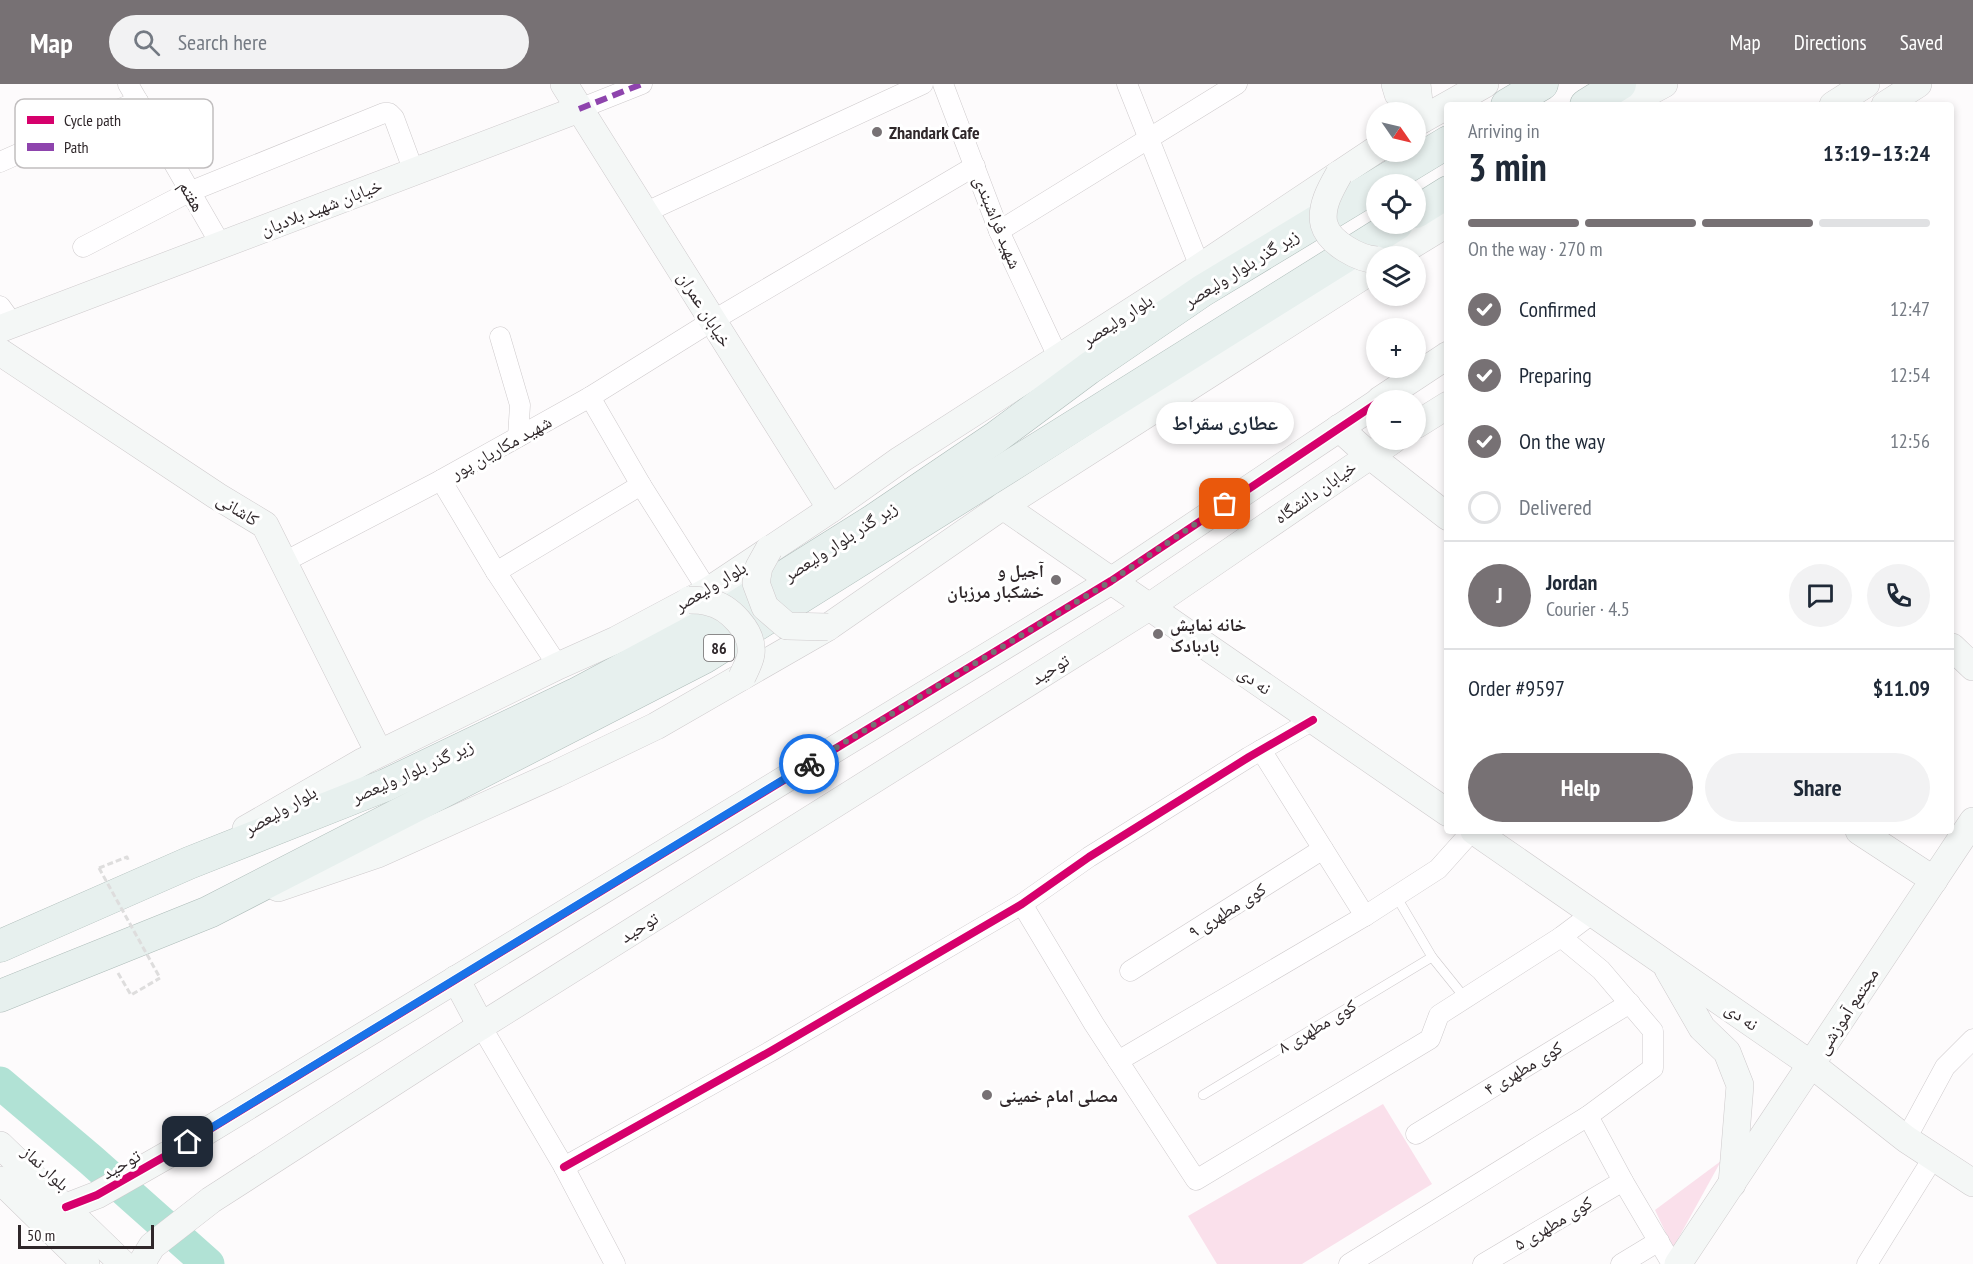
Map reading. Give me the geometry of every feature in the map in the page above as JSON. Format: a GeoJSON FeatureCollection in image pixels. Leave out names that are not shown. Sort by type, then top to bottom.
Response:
{"type":"FeatureCollection","features":[{"type":"Feature","properties":{"kind":"main road"},"geometry":{"type":"LineString","coordinates":[[1513,102],[1542,84]]}},
{"type":"Feature","properties":{"kind":"main road"},"geometry":{"type":"LineString","coordinates":[[1591,102],[1620,84]]}},
{"type":"Feature","properties":{"kind":"main road","name":"زیر گذر بلوار ولیعصر"},"geometry":{"type":"LineString","coordinates":[[189,863],[386,785],[576,694],[718,618],[893,507],[995,438],[1088,369],[1202,291],[1444,143]]}},
{"type":"Feature","properties":{"kind":"main road"},"geometry":{"type":"LineString","coordinates":[[1426,206],[1444,194]]}},
{"type":"Feature","properties":{"kind":"main road","name":"86"},"geometry":{"type":"LineString","coordinates":[[0,996],[209,912],[705,657],[1381,234]]}},
{"type":"Feature","properties":{"kind":"main road","name":"بلوار ولیعصر"},"geometry":{"type":"LineString","coordinates":[[0,946],[189,863]]}},
{"type":"Feature","properties":{"kind":"street","name":"خیابان عمران"},"geometry":{"type":"LineString","coordinates":[[564,84],[831,509]]}},
{"type":"Feature","properties":{"kind":"street","name":"خیابان شهید بلادیان"},"geometry":{"type":"LineString","coordinates":[[4,320],[221,245],[642,84]]}},
{"type":"Feature","properties":{"kind":"street"},"geometry":{"type":"LineString","coordinates":[[644,213],[923,84]]}},
{"type":"Feature","properties":{"kind":"street","name":"شهید فراشبندی"},"geometry":{"type":"LineString","coordinates":[[943,84],[999,231],[1058,357]]}},
{"type":"Feature","properties":{"kind":"street"},"geometry":{"type":"LineString","coordinates":[[1127,84],[1200,267]]}},
{"type":"Feature","properties":{"kind":"street"},"geometry":{"type":"LineString","coordinates":[[999,231],[1237,84]]}},
{"type":"Feature","properties":{"kind":"street"},"geometry":{"type":"LineString","coordinates":[[1395,84],[1398,94],[1405,102]]}},
{"type":"Feature","properties":{"kind":"street"},"geometry":{"type":"LineString","coordinates":[[1416,84],[1417,102]]}},
{"type":"Feature","properties":{"kind":"street"},"geometry":{"type":"LineString","coordinates":[[1448,102],[1485,84]]}},
{"type":"Feature","properties":{"kind":"street"},"geometry":{"type":"LineString","coordinates":[[1631,102],[1664,84]]}},
{"type":"Feature","properties":{"kind":"street"},"geometry":{"type":"LineString","coordinates":[[1838,102],[1866,84]]}},
{"type":"Feature","properties":{"kind":"street"},"geometry":{"type":"LineString","coordinates":[[1890,102],[1918,84]]}},
{"type":"Feature","properties":{"kind":"street"},"geometry":{"type":"LineString","coordinates":[[120,99],[133,92]]}},
{"type":"Feature","properties":{"kind":"street"},"geometry":{"type":"LineString","coordinates":[[1426,113],[1444,104]]}},
{"type":"Feature","properties":{"kind":"street"},"geometry":{"type":"LineString","coordinates":[[83,247],[189,192],[384,113],[389,113],[394,118],[414,172]]}},
{"type":"Feature","properties":{"kind":"street"},"geometry":{"type":"LineString","coordinates":[[0,162],[15,154]]}},
{"type":"Feature","properties":{"kind":"street","name":"بلوار ولیعصر"},"geometry":{"type":"LineString","coordinates":[[189,863],[371,757],[616,640],[698,596],[831,509],[900,460],[1200,267],[1366,156]]}},
{"type":"Feature","properties":{"kind":"street","name":"شهید مکاریان پور"},"geometry":{"type":"LineString","coordinates":[[284,562],[441,480],[590,397],[712,321],[975,166]]}},
{"type":"Feature","properties":{"kind":"street","name":"هفتم"},"geometry":{"type":"LineString","coordinates":[[176,168],[221,245]]}},
{"type":"Feature","properties":{"kind":"street"},"geometry":{"type":"LineString","coordinates":[[1339,174],[1326,196],[1324,223],[1330,235],[1345,249],[1366,259]]}},
{"type":"Feature","properties":{"kind":"street"},"geometry":{"type":"LineString","coordinates":[[1410,246],[1444,225]]}},
{"type":"Feature","properties":{"kind":"street"},"geometry":{"type":"LineString","coordinates":[[209,912],[378,854],[656,726],[828,627],[1003,506],[1366,274]]}},
{"type":"Feature","properties":{"kind":"street"},"geometry":{"type":"LineString","coordinates":[[500,337],[520,405],[519,437]]}},
{"type":"Feature","properties":{"kind":"street","name":"کاشانی"},"geometry":{"type":"LineString","coordinates":[[0,352],[217,496],[265,525],[284,562],[371,757]]}},
{"type":"Feature","properties":{"kind":"street"},"geometry":{"type":"LineString","coordinates":[[1397,390],[1444,359]]}},
{"type":"Feature","properties":{"kind":"street","name":"کاشانی"},"geometry":{"type":"LineString","coordinates":[[0,368],[258,540],[371,757]]}},
{"type":"Feature","properties":{"kind":"street"},"geometry":{"type":"LineString","coordinates":[[590,397],[641,485],[698,596],[721,607],[741,624],[748,636],[751,653],[742,677]]}},
{"type":"Feature","properties":{"kind":"street"},"geometry":{"type":"LineString","coordinates":[[1426,419],[1444,408]]}},
{"type":"Feature","properties":{"kind":"street"},"geometry":{"type":"LineString","coordinates":[[1111,581],[1366,410]]}},
{"type":"Feature","properties":{"kind":"street"},"geometry":{"type":"LineString","coordinates":[[1339,428],[1369,455],[1444,514]]}},
{"type":"Feature","properties":{"kind":"street","name":"خیابان دانشگاه"},"geometry":{"type":"LineString","coordinates":[[1149,607],[1377,450]]}},
{"type":"Feature","properties":{"kind":"street"},"geometry":{"type":"LineString","coordinates":[[441,480],[496,572],[558,666]]}},
{"type":"Feature","properties":{"kind":"street"},"geometry":{"type":"LineString","coordinates":[[496,572],[641,485]]}},
{"type":"Feature","properties":{"kind":"street","name":"نه دی"},"geometry":{"type":"LineString","coordinates":[[1003,506],[1444,810]]}},
{"type":"Feature","properties":{"kind":"street"},"geometry":{"type":"LineString","coordinates":[[769,549],[759,567],[756,583],[765,607],[787,626],[828,627]]}},
{"type":"Feature","properties":{"kind":"street","name":"توحید"},"geometry":{"type":"LineString","coordinates":[[66,1207],[97,1195],[169,1154],[1111,581]]}},
{"type":"Feature","properties":{"kind":"street","name":"توحید"},"geometry":{"type":"LineString","coordinates":[[147,1255],[211,1200],[481,1026],[1149,607]]}},
{"type":"Feature","properties":{"kind":"street"},"geometry":{"type":"LineString","coordinates":[[1954,649],[1973,667]]}},
{"type":"Feature","properties":{"kind":"street"},"geometry":{"type":"LineString","coordinates":[[564,1167],[771,1051],[1022,904],[1089,857],[1313,720]]}},
{"type":"Feature","properties":{"kind":"street"},"geometry":{"type":"LineString","coordinates":[[1261,750],[1365,916]]}},
{"type":"Feature","properties":{"kind":"street","name":"مجتمع آموزشی"},"geometry":{"type":"LineString","coordinates":[[1973,821],[1812,1065],[1906,1140],[1973,1184]]}},
{"type":"Feature","properties":{"kind":"street"},"geometry":{"type":"LineString","coordinates":[[1118,1060],[1365,916],[1438,869],[1470,834]]}},
{"type":"Feature","properties":{"kind":"street","name":"نه دی"},"geometry":{"type":"LineString","coordinates":[[1477,834],[1812,1065]]}},
{"type":"Feature","properties":{"kind":"street"},"geometry":{"type":"LineString","coordinates":[[1864,834],[1934,880]]}},
{"type":"Feature","properties":{"kind":"street","name":"کوی مطهری ۹"},"geometry":{"type":"LineString","coordinates":[[1130,971],[1323,849]]}},
{"type":"Feature","properties":{"kind":"street"},"geometry":{"type":"LineString","coordinates":[[1022,904],[1118,1060],[1196,1180],[1430,1039],[1439,1015],[1593,914]]}},
{"type":"Feature","properties":{"kind":"street"},"geometry":{"type":"LineString","coordinates":[[1351,1263],[1588,1116],[1653,1068],[1653,1031],[1601,970],[1561,937]]}},
{"type":"Feature","properties":{"kind":"street"},"geometry":{"type":"LineString","coordinates":[[1664,963],[1702,1028],[1727,1052],[1740,1085],[1732,1185]]}},
{"type":"Feature","properties":{"kind":"street"},"geometry":{"type":"LineString","coordinates":[[456,979],[564,1167],[615,1264]]}},
{"type":"Feature","properties":{"kind":"street","name":"کوی مطهری ۴"},"geometry":{"type":"LineString","coordinates":[[1416,1134],[1630,1003]]}},
{"type":"Feature","properties":{"kind":"street"},"geometry":{"type":"LineString","coordinates":[[1906,1140],[1944,1067],[1973,1039]]}},
{"type":"Feature","properties":{"kind":"street"},"geometry":{"type":"LineString","coordinates":[[1678,1264],[1812,1065]]}},
{"type":"Feature","properties":{"kind":"street"},"geometry":{"type":"LineString","coordinates":[[1588,1116],[1672,1264]]}},
{"type":"Feature","properties":{"kind":"street","name":"بلوار نماز"},"geometry":{"type":"LineString","coordinates":[[0,1145],[123,1264]]}},
{"type":"Feature","properties":{"kind":"street"},"geometry":{"type":"LineString","coordinates":[[1867,1264],[1933,1158]]}},
{"type":"Feature","properties":{"kind":"street"},"geometry":{"type":"LineString","coordinates":[[0,1180],[86,1264]]}},
{"type":"Feature","properties":{"kind":"street","name":"کوی مطهری ۵"},"geometry":{"type":"LineString","coordinates":[[1483,1264],[1623,1181]]}},
{"type":"Feature","properties":{"kind":"street"},"geometry":{"type":"LineString","coordinates":[[1621,1264],[1659,1242]]}},
{"type":"Feature","properties":{"kind":"lane"},"geometry":{"type":"LineString","coordinates":[[1396,896],[1432,957],[1465,998]]}},
{"type":"Feature","properties":{"kind":"lane","name":"کوی مطهری ۸"},"geometry":{"type":"LineString","coordinates":[[1203,1095],[1432,957]]}},
{"type":"Feature","properties":{"kind":"path"},"geometry":{"type":"LineString","coordinates":[[127,857],[99,868],[160,978],[131,995]]}},
{"type":"Feature","properties":{"kind":"shaded area"},"geometry":{"type":"Polygon","coordinates":[[[1383,1104],[1432,1184],[1302,1264],[1217,1264],[1188,1216],[1383,1104]]]}},
{"type":"Feature","properties":{"kind":"shaded area"},"geometry":{"type":"Polygon","coordinates":[[[1721,1161],[1673,1248],[1655,1210],[1721,1161]]]}},
{"type":"Feature","properties":{"kind":"waterway"},"geometry":{"type":"LineString","coordinates":[[0,1083],[208,1264]]}},
{"type":"Feature","properties":{"kind":"marked path"},"geometry":{"type":"LineString","coordinates":[[579,109],[642,84]]}},
{"type":"Feature","properties":{"kind":"cycle path"},"geometry":{"type":"LineString","coordinates":[[66,1207],[97,1195],[169,1154],[1111,581],[1366,410]]}},
{"type":"Feature","properties":{"kind":"cycle path"},"geometry":{"type":"LineString","coordinates":[[564,1167],[771,1051],[1022,904],[1089,857],[1249,757],[1313,720]]}},
{"type":"Feature","properties":{"kind":"way so far"},"geometry":{"type":"LineString","coordinates":[[809,764],[1111,581],[1225,504]]}},
{"type":"Feature","properties":{"kind":"place","name":"Zhandark Cafe"},"geometry":{"type":"Point","coordinates":[877,132]}},
{"type":"Feature","properties":{"kind":"place","name":"عطاری سقراط"},"geometry":{"type":"Point","coordinates":[1225,504]}},
{"type":"Feature","properties":{"kind":"place","name":"آجیل و خشکبار مرزبان"},"geometry":{"type":"Point","coordinates":[1056,580]}},
{"type":"Feature","properties":{"kind":"place","name":"خانه نمایش بادبادک"},"geometry":{"type":"Point","coordinates":[1158,634]}},
{"type":"Feature","properties":{"kind":"place","name":"مصلی امام خمینی"},"geometry":{"type":"Point","coordinates":[987,1095]}},
{"type":"Feature","properties":{"kind":"route"},"geometry":{"type":"LineString","coordinates":[[188,1142],[809,764]]}}]}
